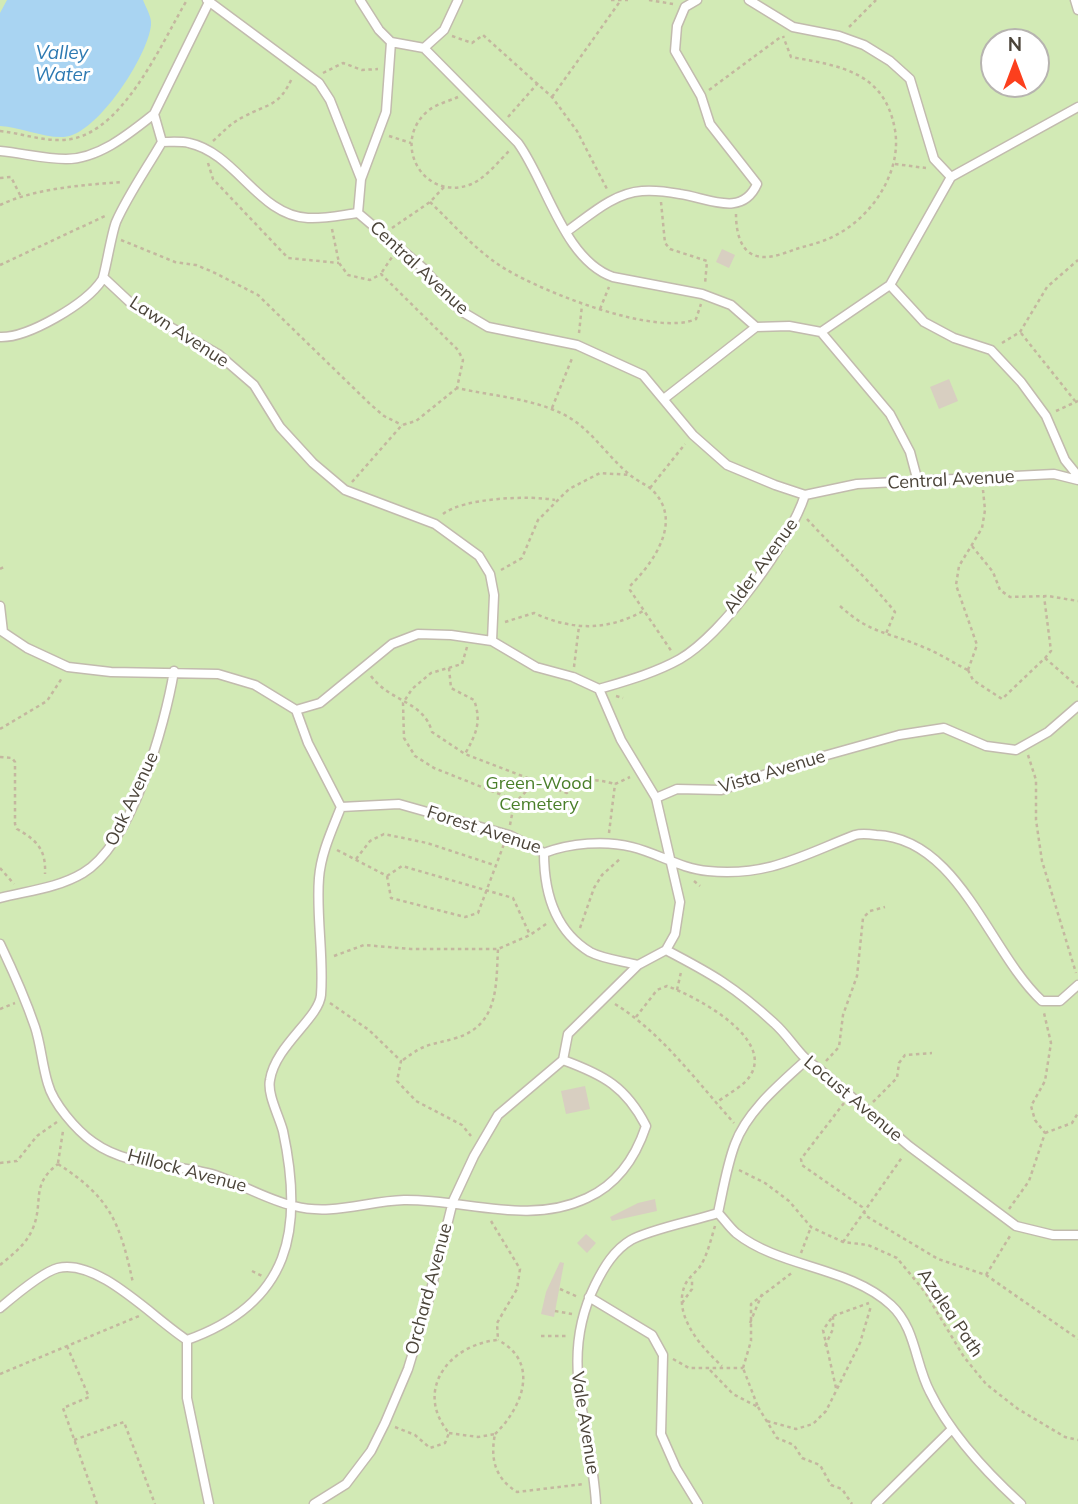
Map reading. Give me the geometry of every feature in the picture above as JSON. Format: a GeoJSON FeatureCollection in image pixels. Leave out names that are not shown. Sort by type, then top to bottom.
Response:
{"type":"FeatureCollection","features":[{"type":"Feature","properties":{"kind":"lane"},"geometry":{"type":"LineString","coordinates":[[0,151],[68,159],[90,155],[131,133],[154,114],[209,0]]}},
{"type":"Feature","properties":{"kind":"lane","name":"Central Avenue"},"geometry":{"type":"LineString","coordinates":[[209,0],[315,79],[330,100],[361,179],[358,213],[399,245],[461,311],[488,327],[577,345],[643,375],[665,398],[693,435],[727,465],[806,495],[857,484],[982,480],[1054,474],[1078,478]]}},
{"type":"Feature","properties":{"kind":"lane"},"geometry":{"type":"LineString","coordinates":[[360,0],[372,21],[391,43],[425,48],[518,143],[530,160],[575,250],[598,272],[702,294],[731,305],[756,327]]}},
{"type":"Feature","properties":{"kind":"lane"},"geometry":{"type":"LineString","coordinates":[[425,48],[444,30],[458,0]]}},
{"type":"Feature","properties":{"kind":"lane"},"geometry":{"type":"LineString","coordinates":[[566,232],[614,199],[641,191],[681,194],[715,203],[738,204],[752,195],[757,184],[710,124],[701,96],[675,51],[677,26],[685,7],[697,0]]}},
{"type":"Feature","properties":{"kind":"lane"},"geometry":{"type":"LineString","coordinates":[[749,0],[793,27],[839,36],[864,45],[890,61],[910,79],[934,159],[951,177]]}},
{"type":"Feature","properties":{"kind":"lane"},"geometry":{"type":"LineString","coordinates":[[1075,0],[1078,10]]}},
{"type":"Feature","properties":{"kind":"lane"},"geometry":{"type":"LineString","coordinates":[[361,179],[386,112],[391,43]]}},
{"type":"Feature","properties":{"kind":"lane"},"geometry":{"type":"LineString","coordinates":[[821,332],[890,285],[951,177],[1078,107]]}},
{"type":"Feature","properties":{"kind":"lane"},"geometry":{"type":"LineString","coordinates":[[0,337],[14,336],[59,316],[87,296],[104,278],[111,236],[119,216],[162,142],[154,114]]}},
{"type":"Feature","properties":{"kind":"lane"},"geometry":{"type":"LineString","coordinates":[[162,142],[190,143],[209,152],[286,212],[307,218],[358,213]]}},
{"type":"Feature","properties":{"kind":"lane","name":"Lawn Avenue"},"geometry":{"type":"LineString","coordinates":[[104,278],[135,307],[218,354],[254,385],[288,436],[345,490],[435,524],[479,556],[490,574],[494,596],[492,641]]}},
{"type":"Feature","properties":{"kind":"lane"},"geometry":{"type":"LineString","coordinates":[[890,285],[924,322],[954,338],[991,350],[1021,382],[1046,416],[1065,460],[1078,478]]}},
{"type":"Feature","properties":{"kind":"lane"},"geometry":{"type":"LineString","coordinates":[[665,398],[756,327],[789,326],[821,332],[890,414],[910,452],[918,482]]}},
{"type":"Feature","properties":{"kind":"lane","name":"Alder Avenue"},"geometry":{"type":"LineString","coordinates":[[599,690],[677,661],[722,620],[757,579],[800,511],[806,495]]}},
{"type":"Feature","properties":{"kind":"lane"},"geometry":{"type":"LineString","coordinates":[[0,606],[2,633],[27,648],[70,667],[111,672],[174,671],[218,674],[255,685],[296,710],[308,743],[341,807],[326,845],[319,877],[321,997],[278,1054],[269,1082],[283,1131],[293,1206],[286,1249],[269,1287],[239,1314],[213,1331],[187,1340]]}},
{"type":"Feature","properties":{"kind":"lane"},"geometry":{"type":"LineString","coordinates":[[296,710],[320,704],[392,644],[418,634],[451,635],[492,641],[536,667],[573,677],[599,690],[621,740],[656,798],[680,902],[675,934],[666,950],[638,965],[568,1034],[563,1060],[498,1115],[453,1201],[490,1210],[541,1210],[588,1198],[623,1171],[638,1152],[646,1126],[632,1100],[600,1074],[563,1060]]}},
{"type":"Feature","properties":{"kind":"lane","name":"Oak Avenue"},"geometry":{"type":"LineString","coordinates":[[0,898],[84,873],[116,842],[154,753],[167,711],[174,671]]}},
{"type":"Feature","properties":{"kind":"lane"},"geometry":{"type":"LineString","coordinates":[[1024,746],[1048,732],[1078,706]]}},
{"type":"Feature","properties":{"kind":"lane","name":"Vista Avenue"},"geometry":{"type":"LineString","coordinates":[[656,798],[677,789],[721,790],[808,760],[899,735],[944,728],[986,746],[1016,750],[1024,746]]}},
{"type":"Feature","properties":{"kind":"lane","name":"Forest Avenue"},"geometry":{"type":"LineString","coordinates":[[341,807],[399,804],[509,835],[544,853],[567,844],[631,846],[707,871],[761,870],[809,857],[859,834],[893,835],[937,860],[968,896],[1024,984],[1042,1001]]}},
{"type":"Feature","properties":{"kind":"lane"},"geometry":{"type":"LineString","coordinates":[[544,853],[549,903],[556,916],[591,952],[638,965]]}},
{"type":"Feature","properties":{"kind":"lane","name":"Hillock Avenue"},"geometry":{"type":"LineString","coordinates":[[0,944],[36,1030],[48,1087],[66,1114],[93,1142],[152,1165],[211,1174],[293,1206]]}},
{"type":"Feature","properties":{"kind":"lane","name":"Locust Avenue"},"geometry":{"type":"LineString","coordinates":[[666,950],[706,969],[739,990],[778,1026],[805,1061],[820,1069],[909,1146],[1016,1226],[1053,1235],[1078,1235]]}},
{"type":"Feature","properties":{"kind":"lane"},"geometry":{"type":"LineString","coordinates":[[1042,1001],[1060,1001],[1078,985]]}},
{"type":"Feature","properties":{"kind":"lane"},"geometry":{"type":"LineString","coordinates":[[805,1061],[780,1084],[741,1131],[729,1164],[718,1213],[736,1233],[761,1247],[867,1289],[893,1307],[909,1330],[928,1390],[951,1430],[1021,1504]]}},
{"type":"Feature","properties":{"kind":"lane","name":"Orchard Avenue"},"geometry":{"type":"LineString","coordinates":[[293,1206],[327,1211],[402,1200],[453,1201],[424,1318],[385,1423],[371,1451],[346,1484],[314,1504]]}},
{"type":"Feature","properties":{"kind":"lane","name":"Vale Avenue"},"geometry":{"type":"LineString","coordinates":[[596,1504],[595,1482],[580,1407],[576,1351],[579,1328],[589,1297],[604,1267],[618,1249],[634,1238],[718,1213]]}},
{"type":"Feature","properties":{"kind":"lane"},"geometry":{"type":"LineString","coordinates":[[0,1308],[58,1268],[88,1268],[136,1300],[187,1340]]}},
{"type":"Feature","properties":{"kind":"lane"},"geometry":{"type":"LineString","coordinates":[[589,1297],[652,1335],[663,1355],[661,1433],[676,1468],[698,1504]]}},
{"type":"Feature","properties":{"kind":"lane"},"geometry":{"type":"LineString","coordinates":[[187,1340],[187,1398],[209,1504]]}},
{"type":"Feature","properties":{"kind":"lane"},"geometry":{"type":"LineString","coordinates":[[876,1504],[951,1430]]}},
{"type":"Feature","properties":{"kind":"path"},"geometry":{"type":"LineString","coordinates":[[0,131],[59,140],[86,136],[100,126],[133,92],[187,0]]}},
{"type":"Feature","properties":{"kind":"path"},"geometry":{"type":"LineString","coordinates":[[611,0],[628,0]]}},
{"type":"Feature","properties":{"kind":"path"},"geometry":{"type":"LineString","coordinates":[[649,0],[685,7]]}},
{"type":"Feature","properties":{"kind":"path"},"geometry":{"type":"LineString","coordinates":[[839,36],[876,0]]}},
{"type":"Feature","properties":{"kind":"path"},"geometry":{"type":"LineString","coordinates":[[552,97],[620,1]]}},
{"type":"Feature","properties":{"kind":"path"},"geometry":{"type":"LineString","coordinates":[[452,36],[472,43],[483,35],[552,97],[577,131],[614,199]]}},
{"type":"Feature","properties":{"kind":"path"},"geometry":{"type":"LineString","coordinates":[[701,96],[782,35],[791,57],[845,68],[864,77],[881,91],[892,115],[896,137],[895,164],[877,198],[838,234],[774,257],[754,255],[742,244],[736,216],[738,204]]}},
{"type":"Feature","properties":{"kind":"path"},"geometry":{"type":"LineString","coordinates":[[315,79],[343,63],[362,70],[388,68]]}},
{"type":"Feature","properties":{"kind":"path"},"geometry":{"type":"LineString","coordinates":[[299,67],[287,92],[277,102],[231,124],[209,144],[207,167],[213,179],[288,258],[340,263]]}},
{"type":"Feature","properties":{"kind":"path"},"geometry":{"type":"LineString","coordinates":[[501,125],[538,83]]}},
{"type":"Feature","properties":{"kind":"path"},"geometry":{"type":"LineString","coordinates":[[468,94],[430,109],[416,125],[411,143],[412,158],[419,173],[444,187],[472,185],[518,143]]}},
{"type":"Feature","properties":{"kind":"path"},"geometry":{"type":"LineString","coordinates":[[379,133],[411,143]]}},
{"type":"Feature","properties":{"kind":"path"},"geometry":{"type":"LineString","coordinates":[[895,164],[923,167],[951,177]]}},
{"type":"Feature","properties":{"kind":"path"},"geometry":{"type":"LineString","coordinates":[[0,178],[11,177],[21,197]]}},
{"type":"Feature","properties":{"kind":"path"},"geometry":{"type":"LineString","coordinates":[[0,205],[21,197],[141,181]]}},
{"type":"Feature","properties":{"kind":"path"},"geometry":{"type":"LineString","coordinates":[[384,234],[430,202],[444,187]]}},
{"type":"Feature","properties":{"kind":"path"},"geometry":{"type":"LineString","coordinates":[[430,202],[506,270],[582,305],[634,317],[688,323],[696,319],[707,261],[670,249],[665,243],[661,225],[661,192]]}},
{"type":"Feature","properties":{"kind":"path"},"geometry":{"type":"LineString","coordinates":[[233,210],[237,205]]}},
{"type":"Feature","properties":{"kind":"path"},"geometry":{"type":"LineString","coordinates":[[0,265],[97,218],[119,216]]}},
{"type":"Feature","properties":{"kind":"path"},"geometry":{"type":"LineString","coordinates":[[330,216],[340,263],[348,275],[358,280],[370,280],[381,274],[399,245]]}},
{"type":"Feature","properties":{"kind":"path"},"geometry":{"type":"LineString","coordinates":[[111,236],[175,262],[196,265],[258,295],[370,404],[384,416],[402,425]]}},
{"type":"Feature","properties":{"kind":"path"},"geometry":{"type":"LineString","coordinates":[[991,350],[1020,332],[1047,287],[1078,260]]}},
{"type":"Feature","properties":{"kind":"path"},"geometry":{"type":"LineString","coordinates":[[345,490],[402,425],[416,422],[457,388],[463,360],[458,350],[381,274]]}},
{"type":"Feature","properties":{"kind":"path"},"geometry":{"type":"LineString","coordinates":[[600,309],[613,277]]}},
{"type":"Feature","properties":{"kind":"path"},"geometry":{"type":"LineString","coordinates":[[552,409],[577,345],[582,305]]}},
{"type":"Feature","properties":{"kind":"path"},"geometry":{"type":"LineString","coordinates":[[1020,332],[1077,401],[1046,416]]}},
{"type":"Feature","properties":{"kind":"path"},"geometry":{"type":"LineString","coordinates":[[457,388],[552,409],[580,425],[629,475],[650,488],[663,503],[666,519],[663,536],[651,564],[630,586],[630,590],[677,661]]}},
{"type":"Feature","properties":{"kind":"path"},"geometry":{"type":"LineString","coordinates":[[650,488],[693,435]]}},
{"type":"Feature","properties":{"kind":"path"},"geometry":{"type":"LineString","coordinates":[[501,570],[522,558],[538,520],[555,500],[577,483],[600,473],[629,475]]}},
{"type":"Feature","properties":{"kind":"path"},"geometry":{"type":"LineString","coordinates":[[968,670],[977,645],[956,585],[959,566],[982,528],[985,510],[982,480]]}},
{"type":"Feature","properties":{"kind":"path"},"geometry":{"type":"LineString","coordinates":[[435,524],[452,507],[462,503],[555,500]]}},
{"type":"Feature","properties":{"kind":"path"},"geometry":{"type":"LineString","coordinates":[[800,511],[840,555],[872,583],[895,612],[885,636]]}},
{"type":"Feature","properties":{"kind":"path"},"geometry":{"type":"LineString","coordinates":[[972,546],[993,572],[1000,590],[1010,597],[1078,601]]}},
{"type":"Feature","properties":{"kind":"path"},"geometry":{"type":"LineString","coordinates":[[0,569],[6,566]]}},
{"type":"Feature","properties":{"kind":"path"},"geometry":{"type":"LineString","coordinates":[[840,606],[856,621],[885,636],[922,646],[968,670],[973,680],[1002,699],[1051,651],[1044,597]]}},
{"type":"Feature","properties":{"kind":"path"},"geometry":{"type":"LineString","coordinates":[[504,623],[534,613],[559,624],[579,626],[617,623],[645,610]]}},
{"type":"Feature","properties":{"kind":"path"},"geometry":{"type":"LineString","coordinates":[[574,669],[579,626]]}},
{"type":"Feature","properties":{"kind":"path"},"geometry":{"type":"LineString","coordinates":[[466,650],[462,664],[421,680],[403,703],[404,738],[415,756],[434,768],[517,801]]}},
{"type":"Feature","properties":{"kind":"path"},"geometry":{"type":"LineString","coordinates":[[1045,658],[1078,687]]}},
{"type":"Feature","properties":{"kind":"path"},"geometry":{"type":"LineString","coordinates":[[0,729],[47,701],[70,667]]}},
{"type":"Feature","properties":{"kind":"path"},"geometry":{"type":"LineString","coordinates":[[365,668],[380,689],[403,703],[418,708],[429,720],[432,732],[465,754],[535,782],[567,793],[586,779],[615,785],[640,772]]}},
{"type":"Feature","properties":{"kind":"path"},"geometry":{"type":"LineString","coordinates":[[449,668],[451,688],[474,700],[478,712],[479,725],[465,754]]}},
{"type":"Feature","properties":{"kind":"path"},"geometry":{"type":"LineString","coordinates":[[1024,746],[1036,780],[1036,820],[1042,861],[1078,979]]}},
{"type":"Feature","properties":{"kind":"path"},"geometry":{"type":"LineString","coordinates":[[0,757],[12,758],[15,762],[15,824],[17,829],[38,843],[43,852],[44,887]]}},
{"type":"Feature","properties":{"kind":"path"},"geometry":{"type":"LineString","coordinates":[[387,876],[391,898],[465,917],[478,913],[494,865],[509,835],[517,801],[535,782]]}},
{"type":"Feature","properties":{"kind":"path"},"geometry":{"type":"LineString","coordinates":[[608,846],[615,785]]}},
{"type":"Feature","properties":{"kind":"path"},"geometry":{"type":"LineString","coordinates":[[356,859],[370,841],[384,834],[427,843],[494,865]]}},
{"type":"Feature","properties":{"kind":"path"},"geometry":{"type":"LineString","coordinates":[[326,845],[387,876]]}},
{"type":"Feature","properties":{"kind":"path"},"geometry":{"type":"LineString","coordinates":[[573,936],[584,923],[594,888],[631,846]]}},
{"type":"Feature","properties":{"kind":"path"},"geometry":{"type":"LineString","coordinates":[[387,876],[402,866],[513,898],[530,935]]}},
{"type":"Feature","properties":{"kind":"path"},"geometry":{"type":"LineString","coordinates":[[0,868],[20,893]]}},
{"type":"Feature","properties":{"kind":"path"},"geometry":{"type":"LineString","coordinates":[[820,1069],[839,1047],[843,1015],[857,976],[863,918],[870,911],[886,907]]}},
{"type":"Feature","properties":{"kind":"path"},"geometry":{"type":"LineString","coordinates":[[321,961],[364,945],[411,949],[498,948],[530,935],[556,916]]}},
{"type":"Feature","properties":{"kind":"path"},"geometry":{"type":"LineString","coordinates":[[479,1147],[462,1125],[416,1101],[397,1081],[401,1061],[424,1044],[459,1037],[483,1023],[492,1010],[496,994],[498,948]]}},
{"type":"Feature","properties":{"kind":"path"},"geometry":{"type":"LineString","coordinates":[[677,989],[684,960]]}},
{"type":"Feature","properties":{"kind":"path"},"geometry":{"type":"LineString","coordinates":[[636,1017],[657,990],[667,986],[677,989],[730,1022],[751,1042],[756,1056],[750,1076],[716,1103]]}},
{"type":"Feature","properties":{"kind":"path"},"geometry":{"type":"LineString","coordinates":[[321,997],[369,1030],[401,1061]]}},
{"type":"Feature","properties":{"kind":"path"},"geometry":{"type":"LineString","coordinates":[[606,999],[636,1017],[741,1131]]}},
{"type":"Feature","properties":{"kind":"path"},"geometry":{"type":"LineString","coordinates":[[0,1009],[25,1000]]}},
{"type":"Feature","properties":{"kind":"path"},"geometry":{"type":"LineString","coordinates":[[1042,1001],[1051,1043],[1045,1082],[1031,1106],[1035,1121],[1045,1133]]}},
{"type":"Feature","properties":{"kind":"path"},"geometry":{"type":"LineString","coordinates":[[866,1109],[897,1078],[899,1063],[905,1055],[932,1053]]}},
{"type":"Feature","properties":{"kind":"path"},"geometry":{"type":"LineString","coordinates":[[850,1095],[801,1159],[802,1165],[864,1212],[938,1259],[986,1275],[1078,1339]]}},
{"type":"Feature","properties":{"kind":"path"},"geometry":{"type":"LineString","coordinates":[[1045,1133],[1072,1123],[1078,1113]]}},
{"type":"Feature","properties":{"kind":"path"},"geometry":{"type":"LineString","coordinates":[[0,1163],[17,1161],[37,1136],[66,1114]]}},
{"type":"Feature","properties":{"kind":"path"},"geometry":{"type":"LineString","coordinates":[[0,1265],[23,1246],[34,1226],[36,1199],[43,1175],[58,1164],[66,1114]]}},
{"type":"Feature","properties":{"kind":"path"},"geometry":{"type":"LineString","coordinates":[[1003,1217],[1029,1181],[1045,1133]]}},
{"type":"Feature","properties":{"kind":"path"},"geometry":{"type":"LineString","coordinates":[[843,1242],[909,1146]]}},
{"type":"Feature","properties":{"kind":"path"},"geometry":{"type":"LineString","coordinates":[[58,1164],[104,1200],[122,1234],[136,1300]]}},
{"type":"Feature","properties":{"kind":"path","name":"Azalea Path"},"geometry":{"type":"LineString","coordinates":[[729,1164],[781,1195],[811,1227],[843,1242],[868,1245],[897,1258],[925,1292],[964,1357],[986,1384],[1018,1409],[1065,1437],[1078,1440]]}},
{"type":"Feature","properties":{"kind":"path"},"geometry":{"type":"LineString","coordinates":[[490,1210],[498,1236],[520,1269],[517,1289],[497,1323],[498,1339],[518,1354],[523,1366],[523,1384],[518,1404],[495,1434],[492,1451],[497,1471],[505,1485],[517,1492],[595,1482]]}},
{"type":"Feature","properties":{"kind":"path"},"geometry":{"type":"LineString","coordinates":[[718,1213],[700,1266],[686,1284],[682,1303],[688,1324],[703,1349],[722,1366]]}},
{"type":"Feature","properties":{"kind":"path"},"geometry":{"type":"LineString","coordinates":[[986,1275],[1016,1226]]}},
{"type":"Feature","properties":{"kind":"path"},"geometry":{"type":"LineString","coordinates":[[811,1227],[788,1279],[763,1292],[751,1304],[751,1341],[743,1368],[758,1407],[777,1438],[794,1445],[802,1458],[820,1465],[831,1485],[842,1489],[852,1504]]}},
{"type":"Feature","properties":{"kind":"path"},"geometry":{"type":"LineString","coordinates":[[682,1303],[692,1289],[692,1275]]}},
{"type":"Feature","properties":{"kind":"path"},"geometry":{"type":"LineString","coordinates":[[560,1289],[572,1294]]}},
{"type":"Feature","properties":{"kind":"path"},"geometry":{"type":"LineString","coordinates":[[750,1323],[758,1311],[763,1292]]}},
{"type":"Feature","properties":{"kind":"path"},"geometry":{"type":"LineString","coordinates":[[767,1421],[787,1429],[813,1424],[826,1411],[860,1343],[872,1303],[833,1316],[822,1330],[836,1388]]}},
{"type":"Feature","properties":{"kind":"path"},"geometry":{"type":"LineString","coordinates":[[555,1311],[567,1313]]}},
{"type":"Feature","properties":{"kind":"path"},"geometry":{"type":"LineString","coordinates":[[0,1374],[148,1312]]}},
{"type":"Feature","properties":{"kind":"path"},"geometry":{"type":"LineString","coordinates":[[825,1346],[833,1329],[833,1316]]}},
{"type":"Feature","properties":{"kind":"path"},"geometry":{"type":"LineString","coordinates":[[541,1336],[565,1335]]}},
{"type":"Feature","properties":{"kind":"path"},"geometry":{"type":"LineString","coordinates":[[449,1433],[435,1408],[438,1379],[445,1367],[468,1346],[498,1339]]}},
{"type":"Feature","properties":{"kind":"path"},"geometry":{"type":"LineString","coordinates":[[67,1346],[89,1396],[63,1408],[97,1504]]}},
{"type":"Feature","properties":{"kind":"path"},"geometry":{"type":"LineString","coordinates":[[663,1355],[689,1368],[743,1368]]}},
{"type":"Feature","properties":{"kind":"path"},"geometry":{"type":"LineString","coordinates":[[710,1370],[733,1394],[758,1407]]}},
{"type":"Feature","properties":{"kind":"path"},"geometry":{"type":"LineString","coordinates":[[75,1440],[124,1422],[155,1504]]}},
{"type":"Feature","properties":{"kind":"path"},"geometry":{"type":"LineString","coordinates":[[385,1423],[415,1435],[430,1448],[445,1443],[449,1433]]}},
{"type":"Feature","properties":{"kind":"path"},"geometry":{"type":"LineString","coordinates":[[449,1433],[478,1437],[495,1434]]}},
{"type":"Feature","properties":{"kind":"green space","name":"Green-Wood Cemetery"},"geometry":{"type":"Polygon","coordinates":[[[0,0],[1078,0],[1078,1504],[0,1504],[0,0]]]}},
{"type":"Feature","properties":{"kind":"water","name":"Valley Water"},"geometry":{"type":"Polygon","coordinates":[[[7,0],[143,0],[151,25],[141,55],[119,92],[91,123],[77,133],[56,137],[0,126],[0,13],[7,0]]]}},
{"type":"Feature","properties":{"kind":"building"},"geometry":{"type":"Polygon","coordinates":[[[722,249],[735,255],[729,268],[716,262],[722,249]]]}},
{"type":"Feature","properties":{"kind":"building"},"geometry":{"type":"Polygon","coordinates":[[[949,379],[958,401],[939,409],[930,387],[949,379]]]}},
{"type":"Feature","properties":{"kind":"building"},"geometry":{"type":"Polygon","coordinates":[[[585,1086],[590,1109],[566,1114],[561,1091],[585,1086]]]}},
{"type":"Feature","properties":{"kind":"building"},"geometry":{"type":"Polygon","coordinates":[[[655,1199],[657,1211],[612,1221],[610,1217],[638,1203],[655,1199]]]}},
{"type":"Feature","properties":{"kind":"building"},"geometry":{"type":"Polygon","coordinates":[[[586,1234],[596,1243],[587,1253],[577,1243],[586,1234]]]}},
{"type":"Feature","properties":{"kind":"building"},"geometry":{"type":"Polygon","coordinates":[[[560,1262],[564,1263],[554,1317],[541,1314],[546,1292],[560,1262]]]}}]}
